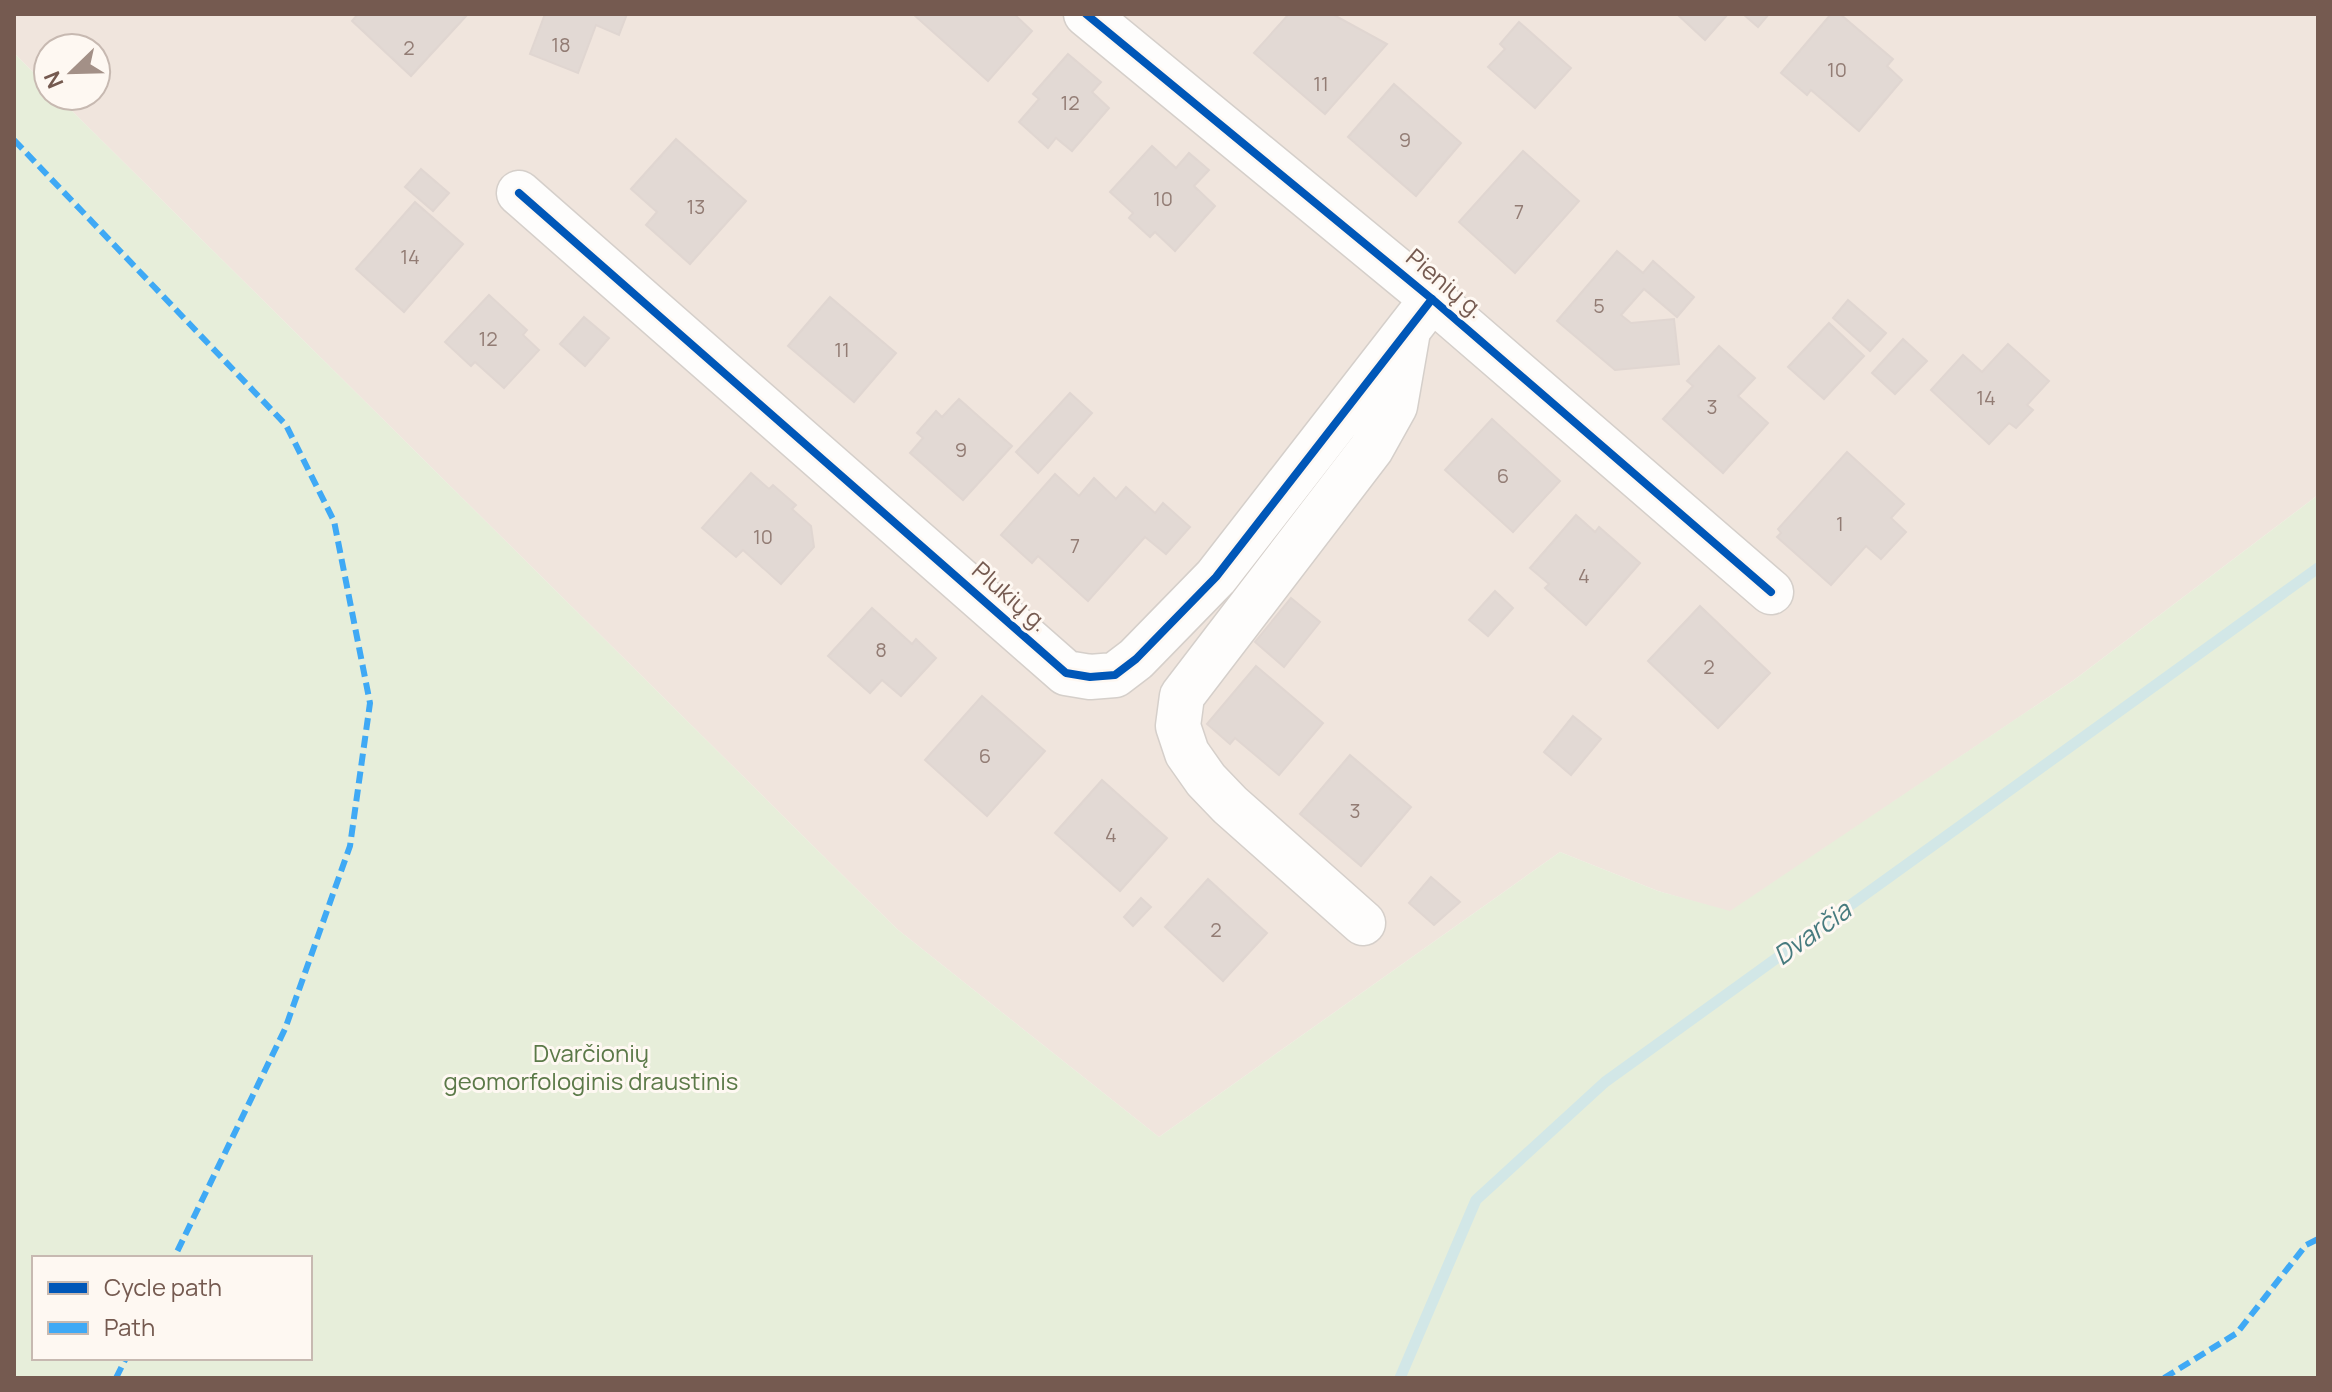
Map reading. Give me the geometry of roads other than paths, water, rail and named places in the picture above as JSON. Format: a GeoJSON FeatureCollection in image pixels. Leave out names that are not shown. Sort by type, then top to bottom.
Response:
{"type":"FeatureCollection","features":[{"type":"Feature","properties":{"kind":"street","name":"Pienių g."},"geometry":{"type":"LineString","coordinates":[[1086,14],[1420,315],[1771,592]]}},
{"type":"Feature","properties":{"kind":"street","name":"Plukių g."},"geometry":{"type":"LineString","coordinates":[[519,193],[1066,673],[1090,677],[1115,675],[1136,659],[1216,577],[1420,315]]}},
{"type":"Feature","properties":{"kind":"street"},"geometry":{"type":"LineString","coordinates":[[1363,923],[1206,780],[1187,753],[1178,726],[1182,696],[1371,449],[1395,406],[1420,315]]}},
{"type":"Feature","properties":{"kind":"waterway","name":"Dvarčia"},"geometry":{"type":"LineString","coordinates":[[1400,1378],[1476,1200],[1605,1082],[2318,568]]}},
{"type":"Feature","properties":{"kind":"park label","name":"Dvarčionių geomorfologinis draustinis"},"geometry":{"type":"Point","coordinates":[591,1068]}}]}
